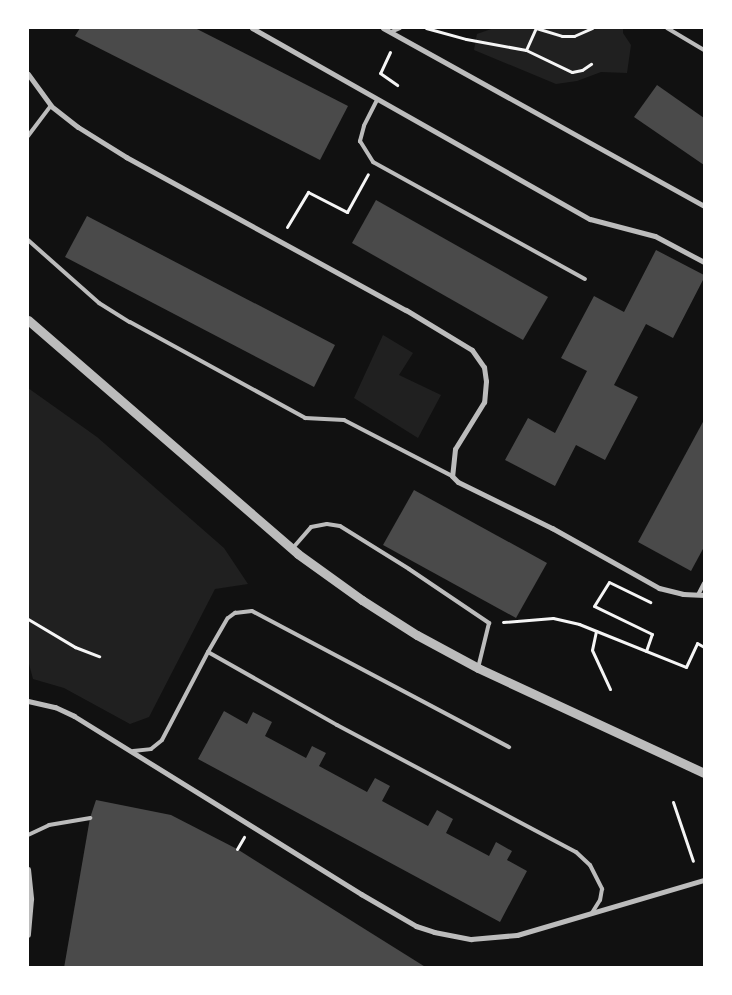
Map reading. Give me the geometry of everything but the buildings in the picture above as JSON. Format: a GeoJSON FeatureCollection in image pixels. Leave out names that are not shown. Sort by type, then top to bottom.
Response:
{"type":"FeatureCollection","features":[{"type":"Feature","properties":{"kind":"street"},"geometry":{"type":"LineString","coordinates":[[252,28],[590,219],[655,236],[704,262]]}},
{"type":"Feature","properties":{"kind":"street"},"geometry":{"type":"LineString","coordinates":[[383,28],[704,206]]}},
{"type":"Feature","properties":{"kind":"street"},"geometry":{"type":"LineString","coordinates":[[28,74],[51,106],[78,127],[126,157],[398,306],[472,350],[484,367],[486,381],[484,402],[455,449],[452,476],[458,482],[552,528],[659,588],[683,594],[702,595]]}},
{"type":"Feature","properties":{"kind":"street"},"geometry":{"type":"LineString","coordinates":[[28,320],[292,549],[386,615],[417,635],[478,668],[704,773]]}},
{"type":"Feature","properties":{"kind":"street"},"geometry":{"type":"LineString","coordinates":[[28,701],[43,704],[74,716],[361,894],[425,929],[454,937],[487,939],[517,935],[704,880]]}},
{"type":"Feature","properties":{"kind":"street"},"geometry":{"type":"LineString","coordinates":[[28,869],[31,899],[28,935]]}},
{"type":"Feature","properties":{"kind":"lane"},"geometry":{"type":"LineString","coordinates":[[391,32],[400,28]]}},
{"type":"Feature","properties":{"kind":"lane"},"geometry":{"type":"LineString","coordinates":[[667,28],[704,50]]}},
{"type":"Feature","properties":{"kind":"lane"},"geometry":{"type":"LineString","coordinates":[[377,100],[364,126],[360,140],[372,162],[585,279]]}},
{"type":"Feature","properties":{"kind":"lane"},"geometry":{"type":"LineString","coordinates":[[28,136],[51,106]]}},
{"type":"Feature","properties":{"kind":"lane"},"geometry":{"type":"LineString","coordinates":[[28,240],[99,303],[130,322],[305,418],[344,420],[452,476]]}},
{"type":"Feature","properties":{"kind":"lane"},"geometry":{"type":"LineString","coordinates":[[292,549],[312,527],[327,524],[340,526],[409,569],[489,623],[478,668]]}},
{"type":"Feature","properties":{"kind":"lane"},"geometry":{"type":"LineString","coordinates":[[702,595],[704,583]]}},
{"type":"Feature","properties":{"kind":"lane"},"geometry":{"type":"LineString","coordinates":[[131,751],[144,751],[159,743],[228,618],[235,613],[252,610],[509,747]]}},
{"type":"Feature","properties":{"kind":"lane"},"geometry":{"type":"LineString","coordinates":[[208,652],[346,729],[576,852],[590,865],[602,889],[600,900],[592,913]]}},
{"type":"Feature","properties":{"kind":"lane"},"geometry":{"type":"LineString","coordinates":[[28,835],[49,825],[90,818]]}},
{"type":"Feature","properties":{"kind":"path"},"geometry":{"type":"LineString","coordinates":[[426,28],[466,39],[526,50],[572,72],[582,70],[591,64]]}},
{"type":"Feature","properties":{"kind":"path"},"geometry":{"type":"LineString","coordinates":[[526,50],[532,32],[536,28],[562,36],[574,36],[592,28]]}},
{"type":"Feature","properties":{"kind":"path"},"geometry":{"type":"LineString","coordinates":[[390,52],[380,73],[396,85]]}},
{"type":"Feature","properties":{"kind":"path"},"geometry":{"type":"LineString","coordinates":[[285,230],[308,192],[347,212],[368,173]]}},
{"type":"Feature","properties":{"kind":"path"},"geometry":{"type":"LineString","coordinates":[[646,651],[652,634],[594,606],[608,582],[650,602],[659,588]]}},
{"type":"Feature","properties":{"kind":"path"},"geometry":{"type":"LineString","coordinates":[[489,623],[553,618],[579,624],[686,667],[697,643],[704,647]]}},
{"type":"Feature","properties":{"kind":"path"},"geometry":{"type":"LineString","coordinates":[[28,619],[76,648],[100,656]]}},
{"type":"Feature","properties":{"kind":"path"},"geometry":{"type":"LineString","coordinates":[[596,631],[592,650],[610,689]]}},
{"type":"Feature","properties":{"kind":"path"},"geometry":{"type":"LineString","coordinates":[[673,802],[693,861]]}},
{"type":"Feature","properties":{"kind":"shaded area"},"geometry":{"type":"Polygon","coordinates":[[[494,28],[623,28],[623,33],[631,45],[627,73],[601,72],[577,81],[556,84],[474,50],[477,34],[494,28]]]}},
{"type":"Feature","properties":{"kind":"shaded area"},"geometry":{"type":"Polygon","coordinates":[[[383,335],[413,353],[399,375],[441,395],[418,438],[354,398],[383,335]]]}},
{"type":"Feature","properties":{"kind":"shaded area"},"geometry":{"type":"Polygon","coordinates":[[[28,388],[97,437],[224,548],[248,584],[215,589],[149,717],[130,724],[64,688],[33,679],[28,660],[28,388]]]}}]}
